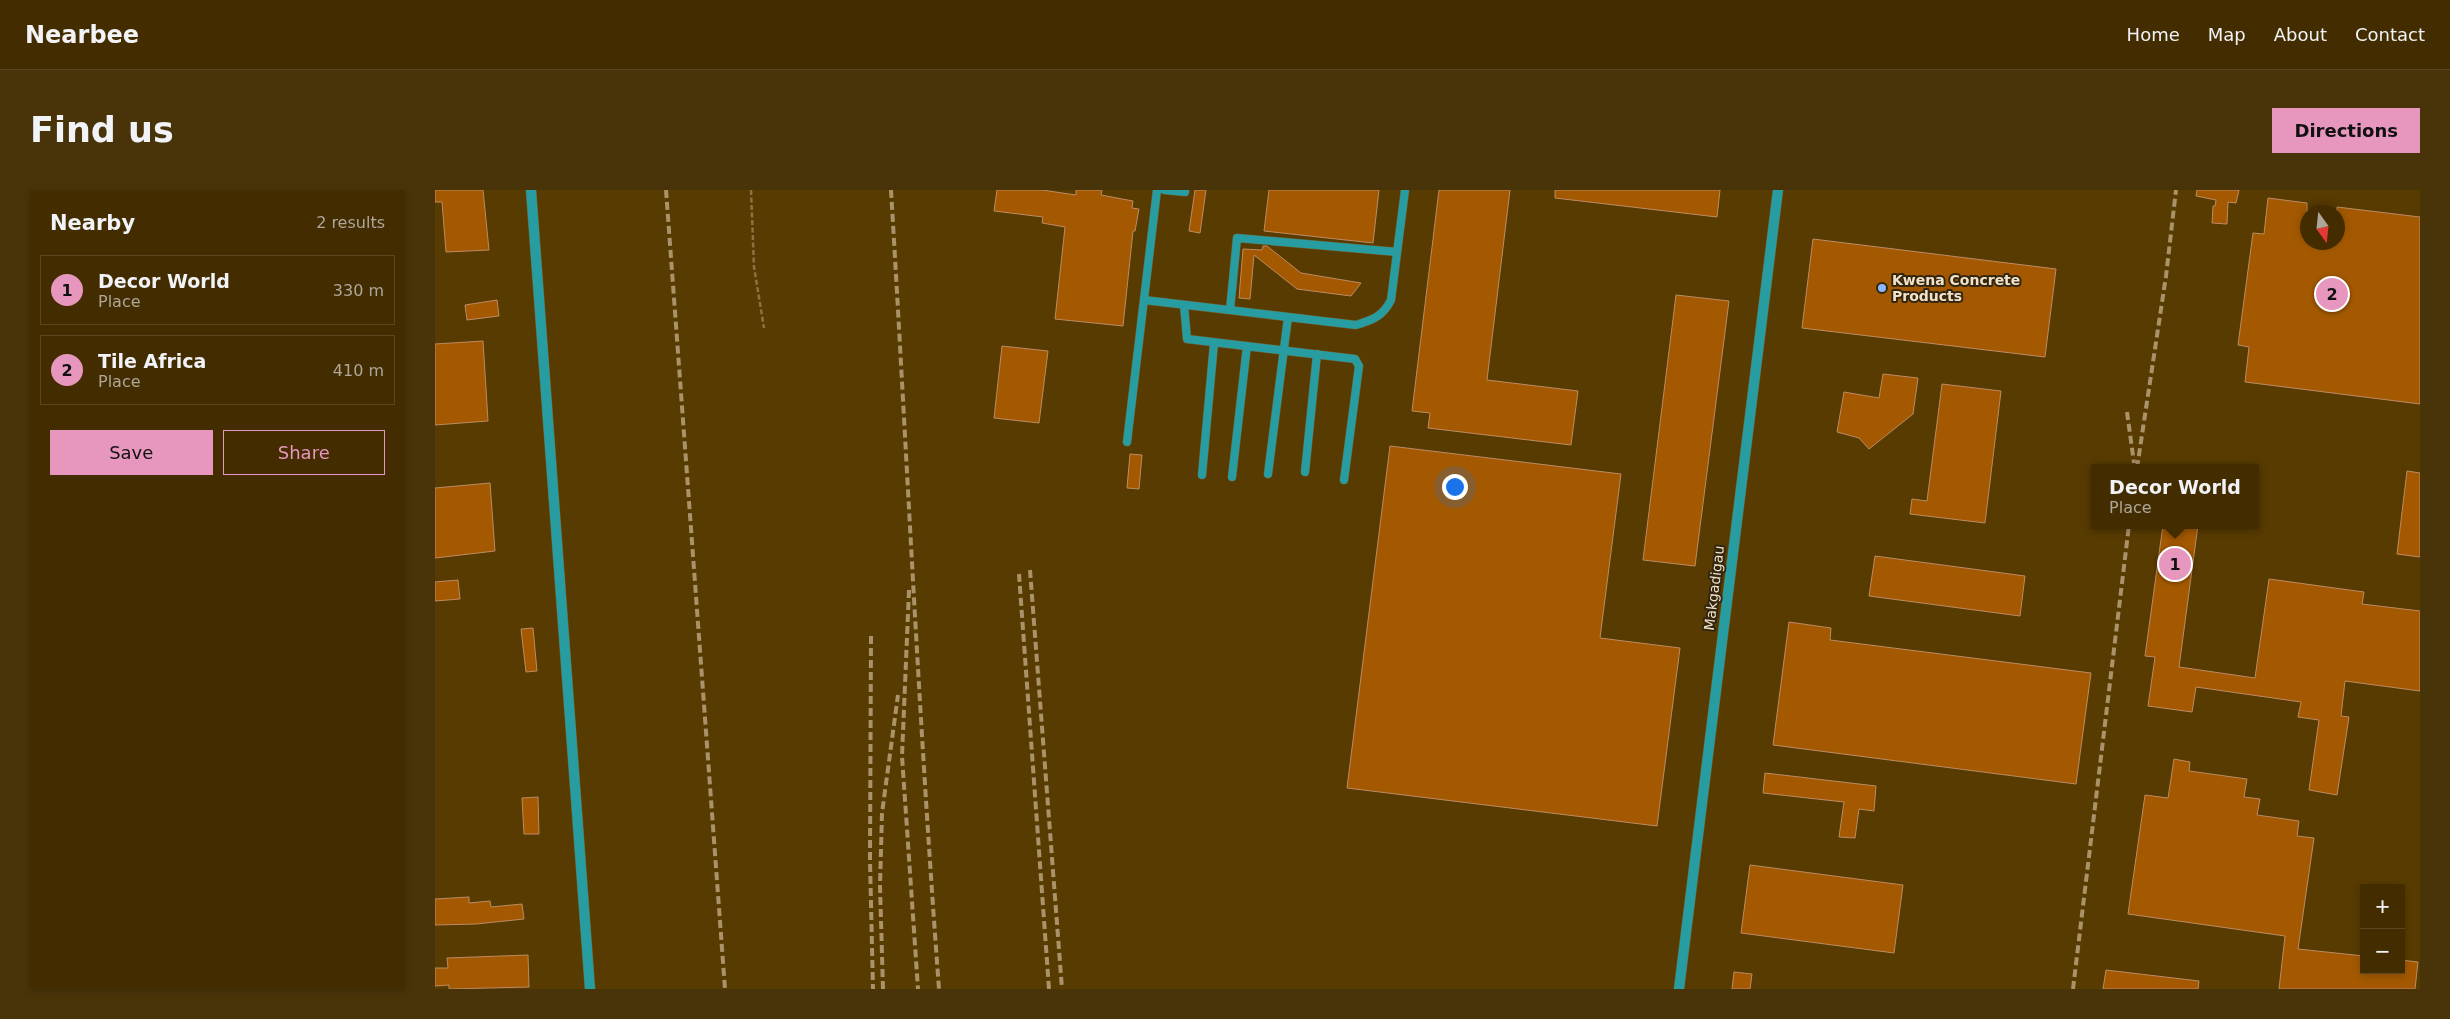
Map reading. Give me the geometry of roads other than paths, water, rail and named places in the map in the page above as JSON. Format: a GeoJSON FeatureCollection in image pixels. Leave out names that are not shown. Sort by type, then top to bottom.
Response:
{"type":"FeatureCollection","features":[{"type":"Feature","properties":{"kind":"street"},"geometry":{"type":"LineString","coordinates":[[531,190],[590,989]]}},
{"type":"Feature","properties":{"kind":"street","name":"Makgadigau"},"geometry":{"type":"LineString","coordinates":[[1679,989],[1778,190]]}},
{"type":"Feature","properties":{"kind":"lane"},"geometry":{"type":"LineString","coordinates":[[1127,442],[1157,190]]}},
{"type":"Feature","properties":{"kind":"lane"},"geometry":{"type":"LineString","coordinates":[[1165,190],[1185,192],[1185,190]]}},
{"type":"Feature","properties":{"kind":"lane"},"geometry":{"type":"LineString","coordinates":[[1144,300],[1357,325],[1377,318],[1385,311],[1391,300],[1405,190]]}},
{"type":"Feature","properties":{"kind":"lane"},"geometry":{"type":"LineString","coordinates":[[1230,310],[1237,238],[1397,252]]}},
{"type":"Feature","properties":{"kind":"lane"},"geometry":{"type":"LineString","coordinates":[[1184,305],[1187,339],[1355,359],[1359,366],[1344,480]]}},
{"type":"Feature","properties":{"kind":"lane"},"geometry":{"type":"LineString","coordinates":[[1268,474],[1288,317]]}},
{"type":"Feature","properties":{"kind":"lane"},"geometry":{"type":"LineString","coordinates":[[1202,475],[1214,342]]}},
{"type":"Feature","properties":{"kind":"lane"},"geometry":{"type":"LineString","coordinates":[[1232,477],[1247,346]]}},
{"type":"Feature","properties":{"kind":"lane"},"geometry":{"type":"LineString","coordinates":[[1305,472],[1317,354]]}},
{"type":"Feature","properties":{"kind":"railway"},"geometry":{"type":"LineString","coordinates":[[666,190],[725,989]]}},
{"type":"Feature","properties":{"kind":"railway"},"geometry":{"type":"LineString","coordinates":[[891,190],[919,689],[939,989]]}},
{"type":"Feature","properties":{"kind":"railway"},"geometry":{"type":"LineString","coordinates":[[2138,464],[2166,276],[2176,190]]}},
{"type":"Feature","properties":{"kind":"railway"},"geometry":{"type":"LineString","coordinates":[[2127,412],[2134,463]]}},
{"type":"Feature","properties":{"kind":"railway"},"geometry":{"type":"LineString","coordinates":[[2073,989],[2129,529]]}},
{"type":"Feature","properties":{"kind":"railway"},"geometry":{"type":"LineString","coordinates":[[1030,570],[1062,989]]}},
{"type":"Feature","properties":{"kind":"railway"},"geometry":{"type":"LineString","coordinates":[[1019,574],[1049,989]]}},
{"type":"Feature","properties":{"kind":"railway"},"geometry":{"type":"LineString","coordinates":[[909,590],[902,756],[918,989]]}},
{"type":"Feature","properties":{"kind":"railway"},"geometry":{"type":"LineString","coordinates":[[871,636],[870,861],[873,989]]}},
{"type":"Feature","properties":{"kind":"railway"},"geometry":{"type":"LineString","coordinates":[[883,989],[880,886],[882,813],[898,695]]}},
{"type":"Feature","properties":{"kind":"place","name":"Kwena Concrete Products"},"geometry":{"type":"Point","coordinates":[1882,288]}},
{"type":"Feature","properties":{"kind":"place","name":"Tile Africa"},"geometry":{"type":"Point","coordinates":[2332,294]}},
{"type":"Feature","properties":{"kind":"place","name":"Decor World"},"geometry":{"type":"Point","coordinates":[2175,564]}}]}
